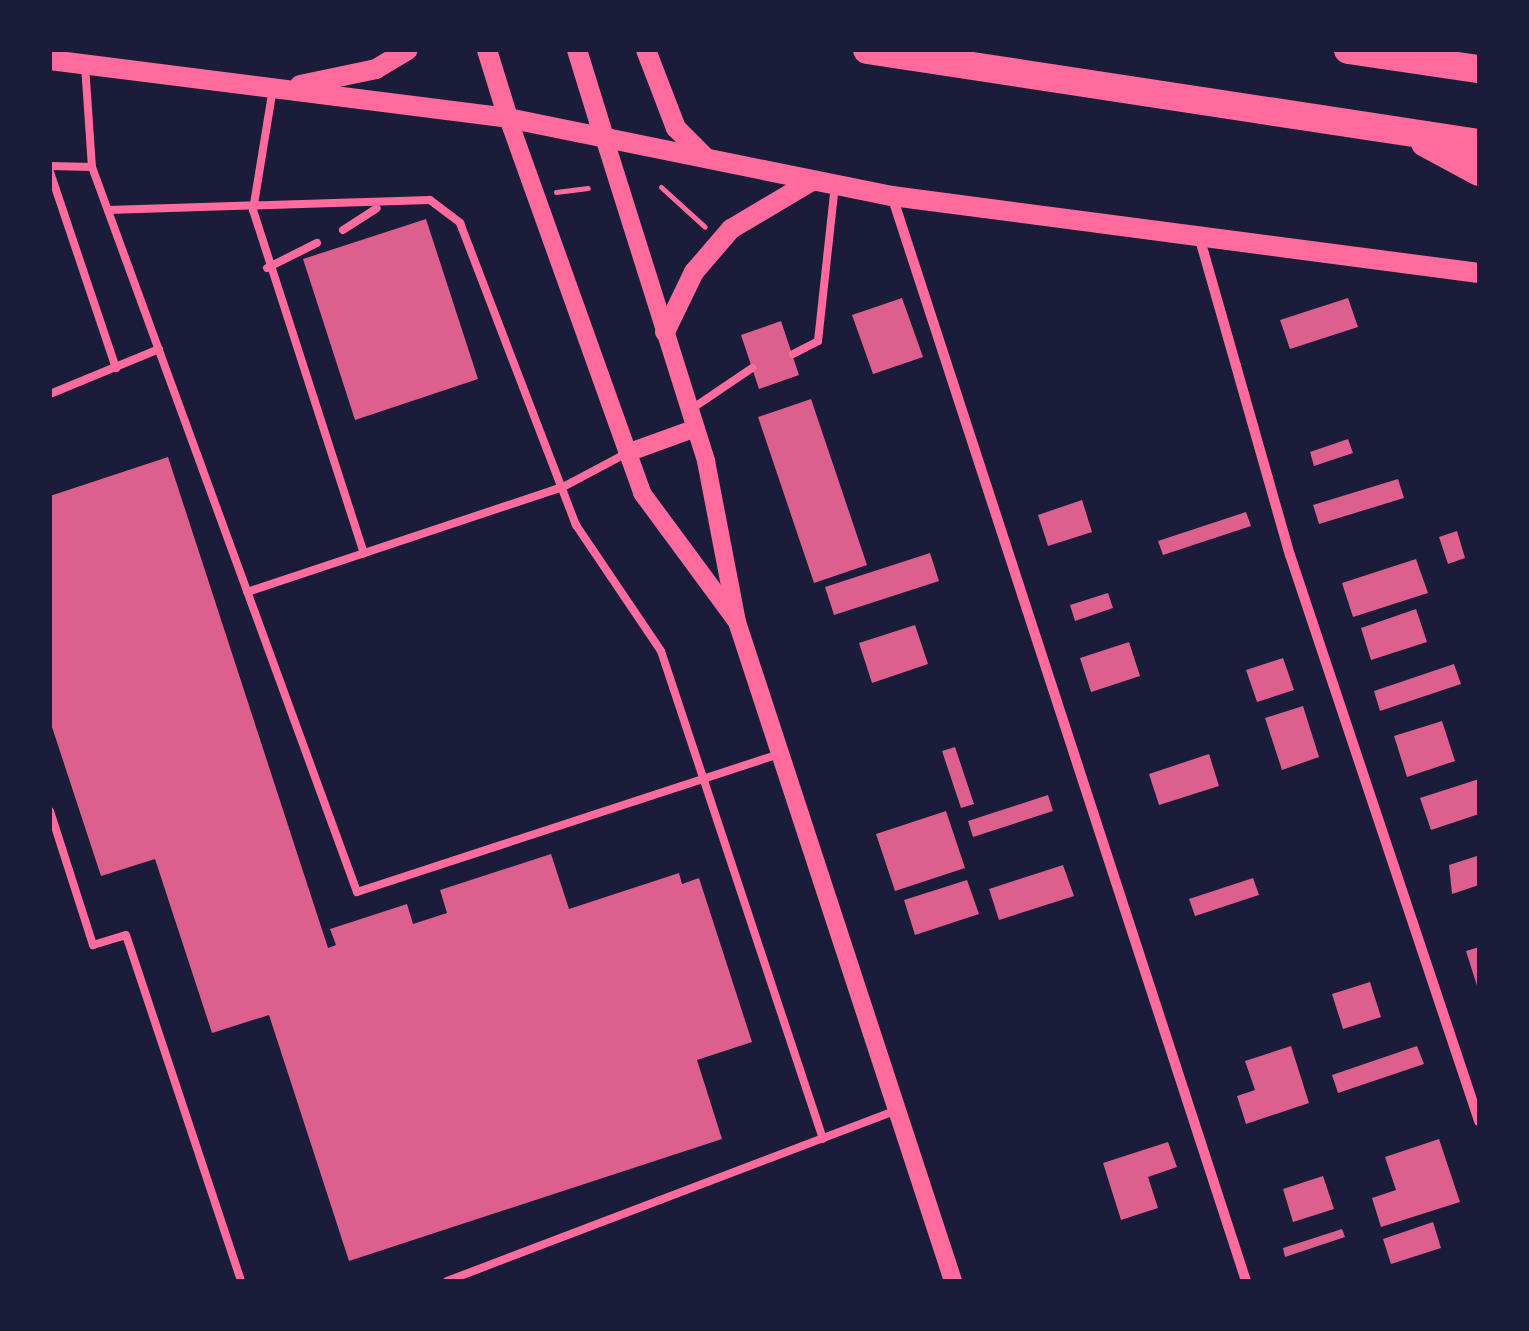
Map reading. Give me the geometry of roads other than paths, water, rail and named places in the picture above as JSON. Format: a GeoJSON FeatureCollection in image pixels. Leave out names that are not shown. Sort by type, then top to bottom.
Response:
{"type":"FeatureCollection","features":[{"type":"Feature","properties":{"kind":"highway"},"geometry":{"type":"LineString","coordinates":[[868,50],[1479,144]]}},
{"type":"Feature","properties":{"kind":"highway"},"geometry":{"type":"LineString","coordinates":[[1348,50],[1479,68]]}},
{"type":"Feature","properties":{"kind":"highway"},"geometry":{"type":"LineString","coordinates":[[1406,132],[1479,172]]}},
{"type":"Feature","properties":{"kind":"main road"},"geometry":{"type":"LineString","coordinates":[[273,88],[376,69],[408,50]]}},
{"type":"Feature","properties":{"kind":"main road"},"geometry":{"type":"LineString","coordinates":[[488,50],[508,118]]}},
{"type":"Feature","properties":{"kind":"main road"},"geometry":{"type":"LineString","coordinates":[[577,50],[604,137]]}},
{"type":"Feature","properties":{"kind":"main road"},"geometry":{"type":"LineString","coordinates":[[646,50],[676,128],[706,158]]}},
{"type":"Feature","properties":{"kind":"main road"},"geometry":{"type":"LineString","coordinates":[[50,60],[508,118],[892,196],[1198,230],[1479,273]]}},
{"type":"Feature","properties":{"kind":"main road"},"geometry":{"type":"LineString","coordinates":[[665,332],[694,272],[731,228],[813,180]]}},
{"type":"Feature","properties":{"kind":"street"},"geometry":{"type":"LineString","coordinates":[[508,118],[642,493],[737,622]]}},
{"type":"Feature","properties":{"kind":"street"},"geometry":{"type":"LineString","coordinates":[[604,137],[693,419],[737,622],[952,1281]]}},
{"type":"Feature","properties":{"kind":"street"},"geometry":{"type":"LineString","coordinates":[[892,196],[1246,1281]]}},
{"type":"Feature","properties":{"kind":"street"},"geometry":{"type":"LineString","coordinates":[[1198,230],[1245,413],[1479,1121]]}},
{"type":"Feature","properties":{"kind":"street"},"geometry":{"type":"LineString","coordinates":[[628,452],[693,419]]}},
{"type":"Feature","properties":{"kind":"lane"},"geometry":{"type":"LineString","coordinates":[[85,65],[92,167],[357,892],[780,754]]}},
{"type":"Feature","properties":{"kind":"lane"},"geometry":{"type":"LineString","coordinates":[[273,88],[253,210],[267,268],[364,554]]}},
{"type":"Feature","properties":{"kind":"lane"},"geometry":{"type":"LineString","coordinates":[[92,167],[50,169],[116,368]]}},
{"type":"Feature","properties":{"kind":"lane"},"geometry":{"type":"LineString","coordinates":[[793,354],[818,340],[836,185]]}},
{"type":"Feature","properties":{"kind":"lane"},"geometry":{"type":"LineString","coordinates":[[108,210],[253,210],[430,200],[460,223],[532,430],[563,487],[576,525],[662,651],[710,777],[822,1139]]}},
{"type":"Feature","properties":{"kind":"lane"},"geometry":{"type":"LineString","coordinates":[[343,230],[381,205]]}},
{"type":"Feature","properties":{"kind":"lane"},"geometry":{"type":"LineString","coordinates":[[267,268],[317,243]]}},
{"type":"Feature","properties":{"kind":"lane"},"geometry":{"type":"LineString","coordinates":[[50,394],[158,350]]}},
{"type":"Feature","properties":{"kind":"lane"},"geometry":{"type":"LineString","coordinates":[[693,419],[752,368]]}},
{"type":"Feature","properties":{"kind":"lane"},"geometry":{"type":"LineString","coordinates":[[247,592],[563,487],[628,452]]}},
{"type":"Feature","properties":{"kind":"lane"},"geometry":{"type":"LineString","coordinates":[[50,810],[93,945],[126,934],[241,1281]]}},
{"type":"Feature","properties":{"kind":"lane"},"geometry":{"type":"LineString","coordinates":[[446,1281],[896,1110]]}}]}
